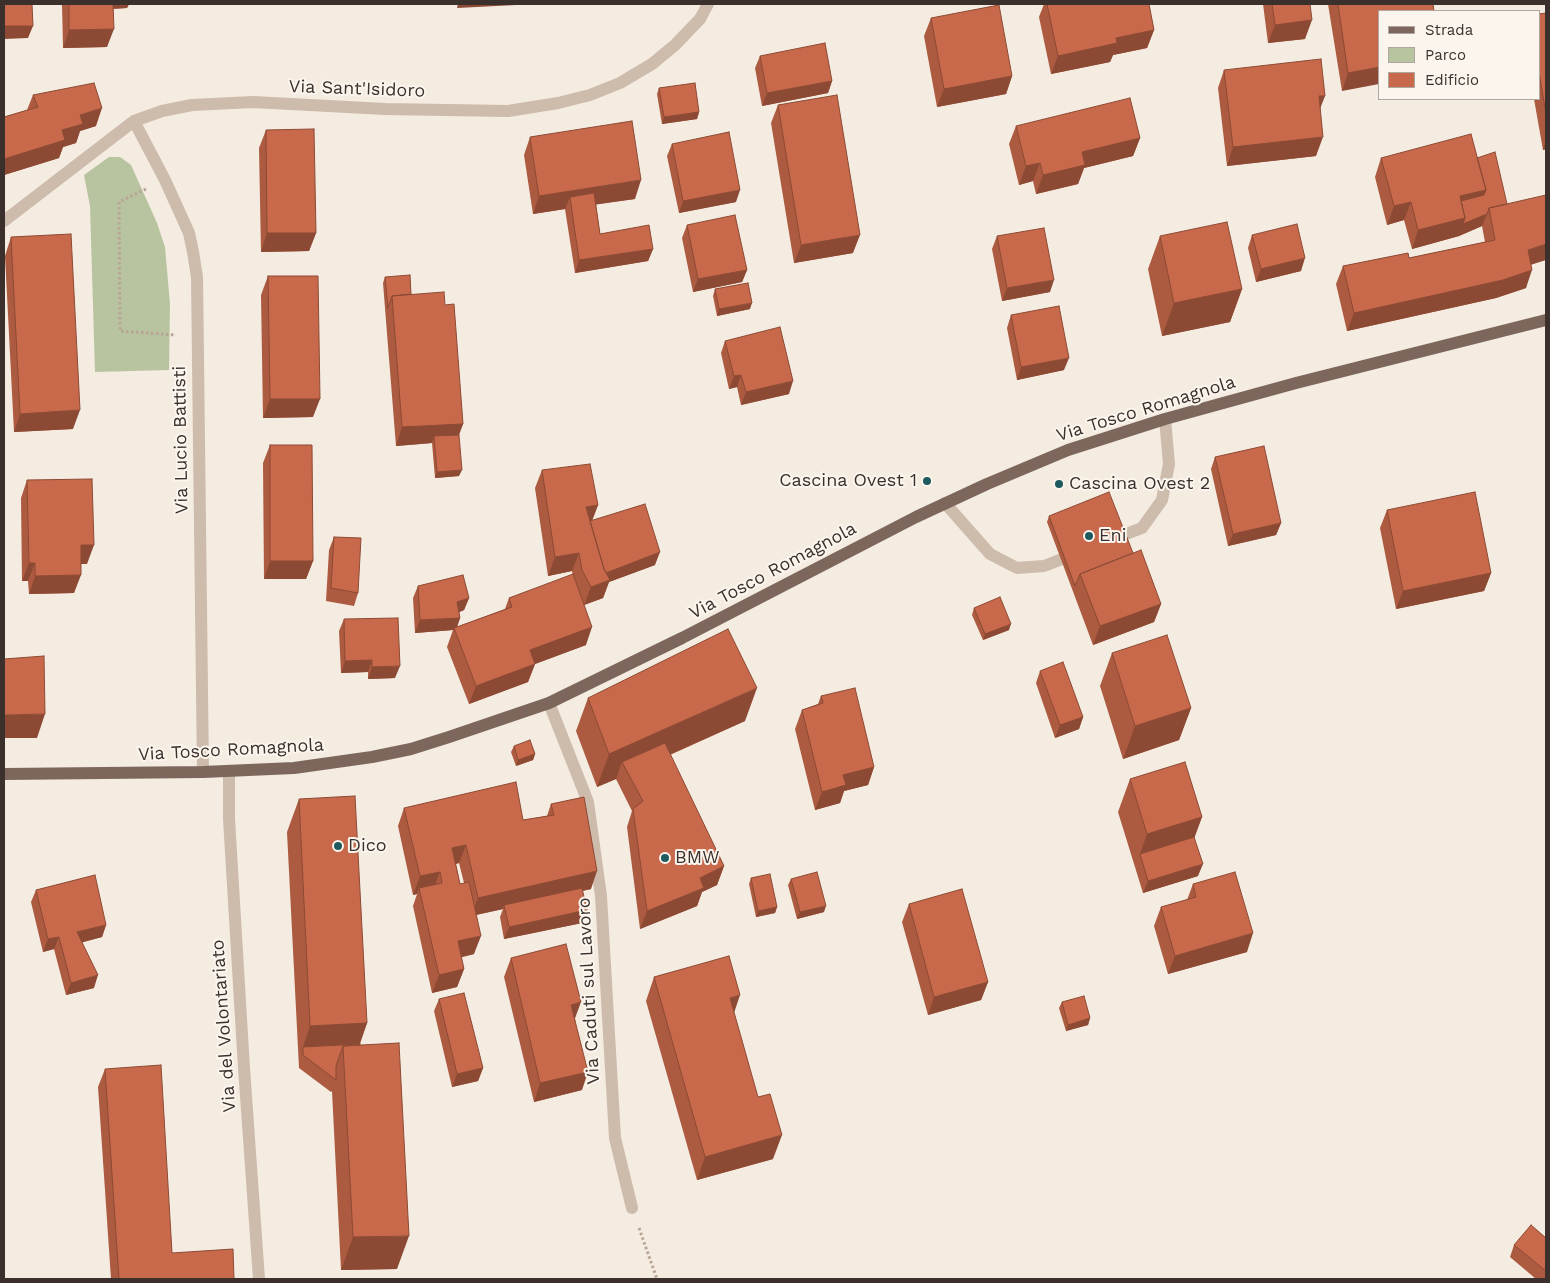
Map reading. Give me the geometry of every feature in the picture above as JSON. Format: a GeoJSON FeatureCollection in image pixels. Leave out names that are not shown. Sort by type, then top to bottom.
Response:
{"type":"FeatureCollection","features":[{"type":"Feature","properties":{"kind":"main road","name":"Via Tosco Romagnola"},"geometry":{"type":"LineString","coordinates":[[4,774],[203,772],[294,768],[372,757],[442,740],[549,703],[682,638],[881,534],[992,481],[1068,450],[1165,419],[1315,378],[1546,320]]}},
{"type":"Feature","properties":{"kind":"street","name":"Via Sant'Isidoro"},"geometry":{"type":"LineString","coordinates":[[4,222],[134,122],[162,111],[192,105],[252,102],[385,109],[508,111],[558,103],[620,83],[652,64],[675,45],[700,19],[708,4]]}},
{"type":"Feature","properties":{"kind":"street","name":"Via Lucio Battisti"},"geometry":{"type":"LineString","coordinates":[[134,122],[165,180],[189,234],[197,277],[203,772]]}},
{"type":"Feature","properties":{"kind":"street"},"geometry":{"type":"LineString","coordinates":[[945,503],[990,554],[1017,568],[1044,566],[1142,528],[1162,500],[1169,464],[1165,419]]}},
{"type":"Feature","properties":{"kind":"street","name":"Via Caduti sul Lavoro"},"geometry":{"type":"LineString","coordinates":[[549,703],[588,802],[601,896],[615,1138],[632,1208]]}},
{"type":"Feature","properties":{"kind":"street","name":"Via del Volontariato"},"geometry":{"type":"LineString","coordinates":[[228,771],[242,1048],[259,1279]]}},
{"type":"Feature","properties":{"kind":"path"},"geometry":{"type":"LineString","coordinates":[[165,180],[119,202],[120,331],[197,336]]}},
{"type":"Feature","properties":{"kind":"path"},"geometry":{"type":"LineString","coordinates":[[632,1208],[657,1279]]}},
{"type":"Feature","properties":{"kind":"green space"},"geometry":{"type":"Polygon","coordinates":[[[109,157],[120,157],[131,165],[157,223],[165,247],[170,304],[169,370],[95,372],[90,206],[84,175],[109,157]]]}},
{"type":"Feature","properties":{"kind":"building"},"geometry":{"type":"Polygon","coordinates":[[[4,4],[32,4],[33,26],[4,26],[4,4]]]}},
{"type":"Feature","properties":{"kind":"building"},"geometry":{"type":"Polygon","coordinates":[[[69,4],[113,4],[114,29],[69,30],[69,4]]]}},
{"type":"Feature","properties":{"kind":"building"},"geometry":{"type":"Polygon","coordinates":[[[1047,4],[1149,4],[1154,30],[1116,38],[1117,43],[1058,56],[1047,4]]]}},
{"type":"Feature","properties":{"kind":"building"},"geometry":{"type":"Polygon","coordinates":[[[1272,4],[1310,4],[1312,20],[1275,25],[1272,4]]]}},
{"type":"Feature","properties":{"kind":"building"},"geometry":{"type":"Polygon","coordinates":[[[1338,4],[1433,4],[1434,10],[1378,10],[1378,67],[1348,73],[1338,4]]]}},
{"type":"Feature","properties":{"kind":"building"},"geometry":{"type":"Polygon","coordinates":[[[999,5],[1012,76],[944,89],[931,18],[999,5]]]}},
{"type":"Feature","properties":{"kind":"building"},"geometry":{"type":"Polygon","coordinates":[[[1546,13],[1546,114],[1540,78],[1540,14],[1546,13]]]}},
{"type":"Feature","properties":{"kind":"building"},"geometry":{"type":"Polygon","coordinates":[[[825,43],[832,81],[767,93],[760,56],[825,43]]]}},
{"type":"Feature","properties":{"kind":"building"},"geometry":{"type":"Polygon","coordinates":[[[1321,59],[1325,96],[1319,96],[1323,137],[1233,147],[1224,70],[1321,59]]]}},
{"type":"Feature","properties":{"kind":"building"},"geometry":{"type":"Polygon","coordinates":[[[94,83],[102,108],[80,115],[83,124],[62,130],[65,140],[4,159],[4,117],[38,107],[33,95],[94,83]]]}},
{"type":"Feature","properties":{"kind":"building"},"geometry":{"type":"Polygon","coordinates":[[[695,83],[699,112],[664,117],[659,88],[695,83]]]}},
{"type":"Feature","properties":{"kind":"building"},"geometry":{"type":"Polygon","coordinates":[[[837,95],[860,235],[801,245],[778,105],[837,95]]]}},
{"type":"Feature","properties":{"kind":"building"},"geometry":{"type":"Polygon","coordinates":[[[1130,98],[1140,138],[1082,152],[1085,165],[1043,175],[1040,163],[1026,166],[1016,126],[1130,98]]]}},
{"type":"Feature","properties":{"kind":"building"},"geometry":{"type":"Polygon","coordinates":[[[632,121],[641,180],[539,196],[530,137],[632,121]]]}},
{"type":"Feature","properties":{"kind":"building"},"geometry":{"type":"Polygon","coordinates":[[[314,129],[316,233],[267,233],[266,130],[314,129]]]}},
{"type":"Feature","properties":{"kind":"building"},"geometry":{"type":"Polygon","coordinates":[[[729,132],[740,190],[683,201],[672,144],[729,132]]]}},
{"type":"Feature","properties":{"kind":"building"},"geometry":{"type":"Polygon","coordinates":[[[1471,134],[1486,190],[1460,196],[1465,218],[1418,230],[1411,202],[1394,206],[1381,158],[1471,134]]]}},
{"type":"Feature","properties":{"kind":"building"},"geometry":{"type":"Polygon","coordinates":[[[1495,152],[1507,204],[1489,208],[1487,214],[1463,224],[1465,218],[1461,201],[1484,195],[1486,190],[1477,158],[1495,152]]]}},
{"type":"Feature","properties":{"kind":"building"},"geometry":{"type":"Polygon","coordinates":[[[594,193],[600,234],[649,225],[653,249],[579,260],[570,197],[594,193]]]}},
{"type":"Feature","properties":{"kind":"building"},"geometry":{"type":"Polygon","coordinates":[[[1546,195],[1546,244],[1528,250],[1532,270],[1503,280],[1354,313],[1343,266],[1408,253],[1409,258],[1495,240],[1489,208],[1546,195]]]}},
{"type":"Feature","properties":{"kind":"building"},"geometry":{"type":"Polygon","coordinates":[[[735,215],[747,270],[698,279],[687,225],[735,215]]]}},
{"type":"Feature","properties":{"kind":"building"},"geometry":{"type":"Polygon","coordinates":[[[1227,222],[1242,289],[1174,303],[1160,236],[1227,222]]]}},
{"type":"Feature","properties":{"kind":"building"},"geometry":{"type":"Polygon","coordinates":[[[1297,224],[1305,258],[1261,269],[1252,235],[1297,224]]]}},
{"type":"Feature","properties":{"kind":"building"},"geometry":{"type":"Polygon","coordinates":[[[1044,228],[1054,280],[1007,288],[997,236],[1044,228]]]}},
{"type":"Feature","properties":{"kind":"building"},"geometry":{"type":"Polygon","coordinates":[[[71,234],[80,410],[20,414],[11,237],[71,234]]]}},
{"type":"Feature","properties":{"kind":"building"},"geometry":{"type":"Polygon","coordinates":[[[410,275],[411,294],[392,296],[388,308],[385,277],[410,275]]]}},
{"type":"Feature","properties":{"kind":"building"},"geometry":{"type":"Polygon","coordinates":[[[268,276],[318,276],[320,399],[270,399],[268,276]]]}},
{"type":"Feature","properties":{"kind":"building"},"geometry":{"type":"Polygon","coordinates":[[[748,283],[752,303],[719,309],[715,289],[748,283]]]}},
{"type":"Feature","properties":{"kind":"building"},"geometry":{"type":"Polygon","coordinates":[[[444,292],[445,305],[454,304],[463,424],[402,427],[392,296],[444,292]]]}},
{"type":"Feature","properties":{"kind":"building"},"geometry":{"type":"Polygon","coordinates":[[[1059,306],[1069,358],[1021,367],[1011,315],[1059,306]]]}},
{"type":"Feature","properties":{"kind":"building"},"geometry":{"type":"Polygon","coordinates":[[[780,327],[793,381],[746,392],[741,375],[734,376],[725,341],[780,327]]]}},
{"type":"Feature","properties":{"kind":"building"},"geometry":{"type":"Polygon","coordinates":[[[459,435],[462,470],[437,472],[434,436],[459,435]]]}},
{"type":"Feature","properties":{"kind":"building"},"geometry":{"type":"Polygon","coordinates":[[[270,445],[312,445],[313,561],[270,561],[270,445]]]}},
{"type":"Feature","properties":{"kind":"building"},"geometry":{"type":"Polygon","coordinates":[[[1264,446],[1281,523],[1233,534],[1215,457],[1264,446]]]}},
{"type":"Feature","properties":{"kind":"building"},"geometry":{"type":"Polygon","coordinates":[[[590,464],[598,505],[586,507],[604,569],[610,580],[591,587],[582,570],[579,553],[555,557],[542,470],[590,464]]]}},
{"type":"Feature","properties":{"kind":"building"},"geometry":{"type":"Polygon","coordinates":[[[92,479],[94,545],[81,545],[81,575],[35,576],[35,563],[29,563],[27,480],[92,479]]]}},
{"type":"Feature","properties":{"kind":"building"},"geometry":{"type":"Polygon","coordinates":[[[1109,492],[1133,553],[1080,574],[1075,586],[1049,516],[1109,492]]]}},
{"type":"Feature","properties":{"kind":"building"},"geometry":{"type":"Polygon","coordinates":[[[1475,492],[1491,573],[1403,591],[1387,510],[1475,492]]]}},
{"type":"Feature","properties":{"kind":"building"},"geometry":{"type":"Polygon","coordinates":[[[645,504],[660,552],[606,573],[590,521],[645,504]]]}},
{"type":"Feature","properties":{"kind":"building"},"geometry":{"type":"Polygon","coordinates":[[[334,537],[361,538],[358,593],[331,588],[334,537]]]}},
{"type":"Feature","properties":{"kind":"building"},"geometry":{"type":"Polygon","coordinates":[[[1141,550],[1161,604],[1100,626],[1080,574],[1141,550]]]}},
{"type":"Feature","properties":{"kind":"building"},"geometry":{"type":"Polygon","coordinates":[[[573,574],[592,627],[530,650],[535,664],[476,686],[454,628],[512,607],[509,598],[573,574]]]}},
{"type":"Feature","properties":{"kind":"building"},"geometry":{"type":"Polygon","coordinates":[[[463,575],[469,598],[457,602],[460,618],[420,620],[418,586],[463,575]]]}},
{"type":"Feature","properties":{"kind":"building"},"geometry":{"type":"Polygon","coordinates":[[[1000,597],[1011,624],[985,634],[974,608],[1000,597]]]}},
{"type":"Feature","properties":{"kind":"building"},"geometry":{"type":"Polygon","coordinates":[[[398,618],[400,666],[372,667],[372,660],[345,661],[344,619],[398,618]]]}},
{"type":"Feature","properties":{"kind":"building"},"geometry":{"type":"Polygon","coordinates":[[[728,629],[757,688],[609,754],[588,698],[728,629]]]}},
{"type":"Feature","properties":{"kind":"building"},"geometry":{"type":"Polygon","coordinates":[[[1167,635],[1191,708],[1135,726],[1112,653],[1167,635]]]}},
{"type":"Feature","properties":{"kind":"building"},"geometry":{"type":"Polygon","coordinates":[[[44,656],[45,714],[4,715],[4,659],[44,656]]]}},
{"type":"Feature","properties":{"kind":"building"},"geometry":{"type":"Polygon","coordinates":[[[1063,662],[1083,717],[1060,725],[1040,671],[1063,662]]]}},
{"type":"Feature","properties":{"kind":"building"},"geometry":{"type":"Polygon","coordinates":[[[855,688],[874,767],[843,775],[846,785],[822,792],[802,710],[823,703],[821,696],[855,688]]]}},
{"type":"Feature","properties":{"kind":"building"},"geometry":{"type":"Polygon","coordinates":[[[530,740],[535,754],[518,760],[514,746],[530,740]]]}},
{"type":"Feature","properties":{"kind":"building"},"geometry":{"type":"Polygon","coordinates":[[[665,743],[724,866],[700,878],[704,888],[647,911],[633,809],[643,801],[622,762],[665,743]]]}},
{"type":"Feature","properties":{"kind":"building"},"geometry":{"type":"Polygon","coordinates":[[[1185,762],[1202,817],[1147,834],[1130,779],[1185,762]]]}},
{"type":"Feature","properties":{"kind":"building"},"geometry":{"type":"Polygon","coordinates":[[[516,782],[523,820],[554,815],[551,804],[584,797],[597,871],[478,898],[466,845],[452,848],[460,884],[469,882],[481,936],[458,941],[464,969],[439,975],[419,888],[442,883],[440,872],[420,876],[404,808],[516,782]]]}},
{"type":"Feature","properties":{"kind":"building"},"geometry":{"type":"Polygon","coordinates":[[[355,796],[367,1023],[310,1026],[299,799],[355,796]]]}},
{"type":"Feature","properties":{"kind":"building"},"geometry":{"type":"Polygon","coordinates":[[[1194,837],[1203,864],[1148,881],[1140,854],[1194,837]]]}},
{"type":"Feature","properties":{"kind":"building"},"geometry":{"type":"Polygon","coordinates":[[[817,872],[826,906],[800,912],[791,879],[817,872]]]}},
{"type":"Feature","properties":{"kind":"building"},"geometry":{"type":"Polygon","coordinates":[[[1235,872],[1253,933],[1175,956],[1161,907],[1196,897],[1193,884],[1235,872]]]}},
{"type":"Feature","properties":{"kind":"building"},"geometry":{"type":"Polygon","coordinates":[[[770,874],[777,907],[758,911],[751,878],[770,874]]]}},
{"type":"Feature","properties":{"kind":"building"},"geometry":{"type":"Polygon","coordinates":[[[95,875],[106,925],[77,932],[98,975],[71,983],[59,937],[48,939],[36,890],[95,875]]]}},
{"type":"Feature","properties":{"kind":"building"},"geometry":{"type":"Polygon","coordinates":[[[582,888],[587,910],[509,927],[504,905],[582,888]]]}},
{"type":"Feature","properties":{"kind":"building"},"geometry":{"type":"Polygon","coordinates":[[[962,889],[988,982],[934,997],[909,904],[962,889]]]}},
{"type":"Feature","properties":{"kind":"building"},"geometry":{"type":"Polygon","coordinates":[[[566,944],[581,1002],[571,1005],[588,1072],[540,1083],[511,958],[566,944]]]}},
{"type":"Feature","properties":{"kind":"building"},"geometry":{"type":"Polygon","coordinates":[[[729,956],[740,995],[730,998],[758,1097],[770,1094],[782,1135],[705,1157],[654,977],[729,956]]]}},
{"type":"Feature","properties":{"kind":"building"},"geometry":{"type":"Polygon","coordinates":[[[464,993],[483,1068],[457,1074],[439,999],[464,993]]]}},
{"type":"Feature","properties":{"kind":"building"},"geometry":{"type":"Polygon","coordinates":[[[1084,996],[1090,1018],[1068,1025],[1062,1002],[1084,996]]]}},
{"type":"Feature","properties":{"kind":"building"},"geometry":{"type":"Polygon","coordinates":[[[399,1043],[409,1236],[353,1237],[343,1046],[399,1043]]]}},
{"type":"Feature","properties":{"kind":"building"},"geometry":{"type":"Polygon","coordinates":[[[360,1044],[343,1046],[336,1066],[336,1080],[303,1055],[303,1047],[360,1044]]]}},
{"type":"Feature","properties":{"kind":"building"},"geometry":{"type":"Polygon","coordinates":[[[161,1065],[172,1253],[233,1249],[234,1279],[119,1279],[105,1069],[161,1065]]]}},
{"type":"Feature","properties":{"kind":"building"},"geometry":{"type":"Polygon","coordinates":[[[1531,1225],[1546,1238],[1546,1271],[1514,1245],[1531,1225]]]}},
{"type":"Feature","properties":{"kind":"place","name":"Cascina Ovest 1"},"geometry":{"type":"Point","coordinates":[927,481]}},
{"type":"Feature","properties":{"kind":"place","name":"Cascina Ovest 2"},"geometry":{"type":"Point","coordinates":[1059,484]}},
{"type":"Feature","properties":{"kind":"place","name":"Eni"},"geometry":{"type":"Point","coordinates":[1089,536]}},
{"type":"Feature","properties":{"kind":"place","name":"Dico"},"geometry":{"type":"Point","coordinates":[338,846]}},
{"type":"Feature","properties":{"kind":"place","name":"BMW"},"geometry":{"type":"Point","coordinates":[665,858]}}]}
